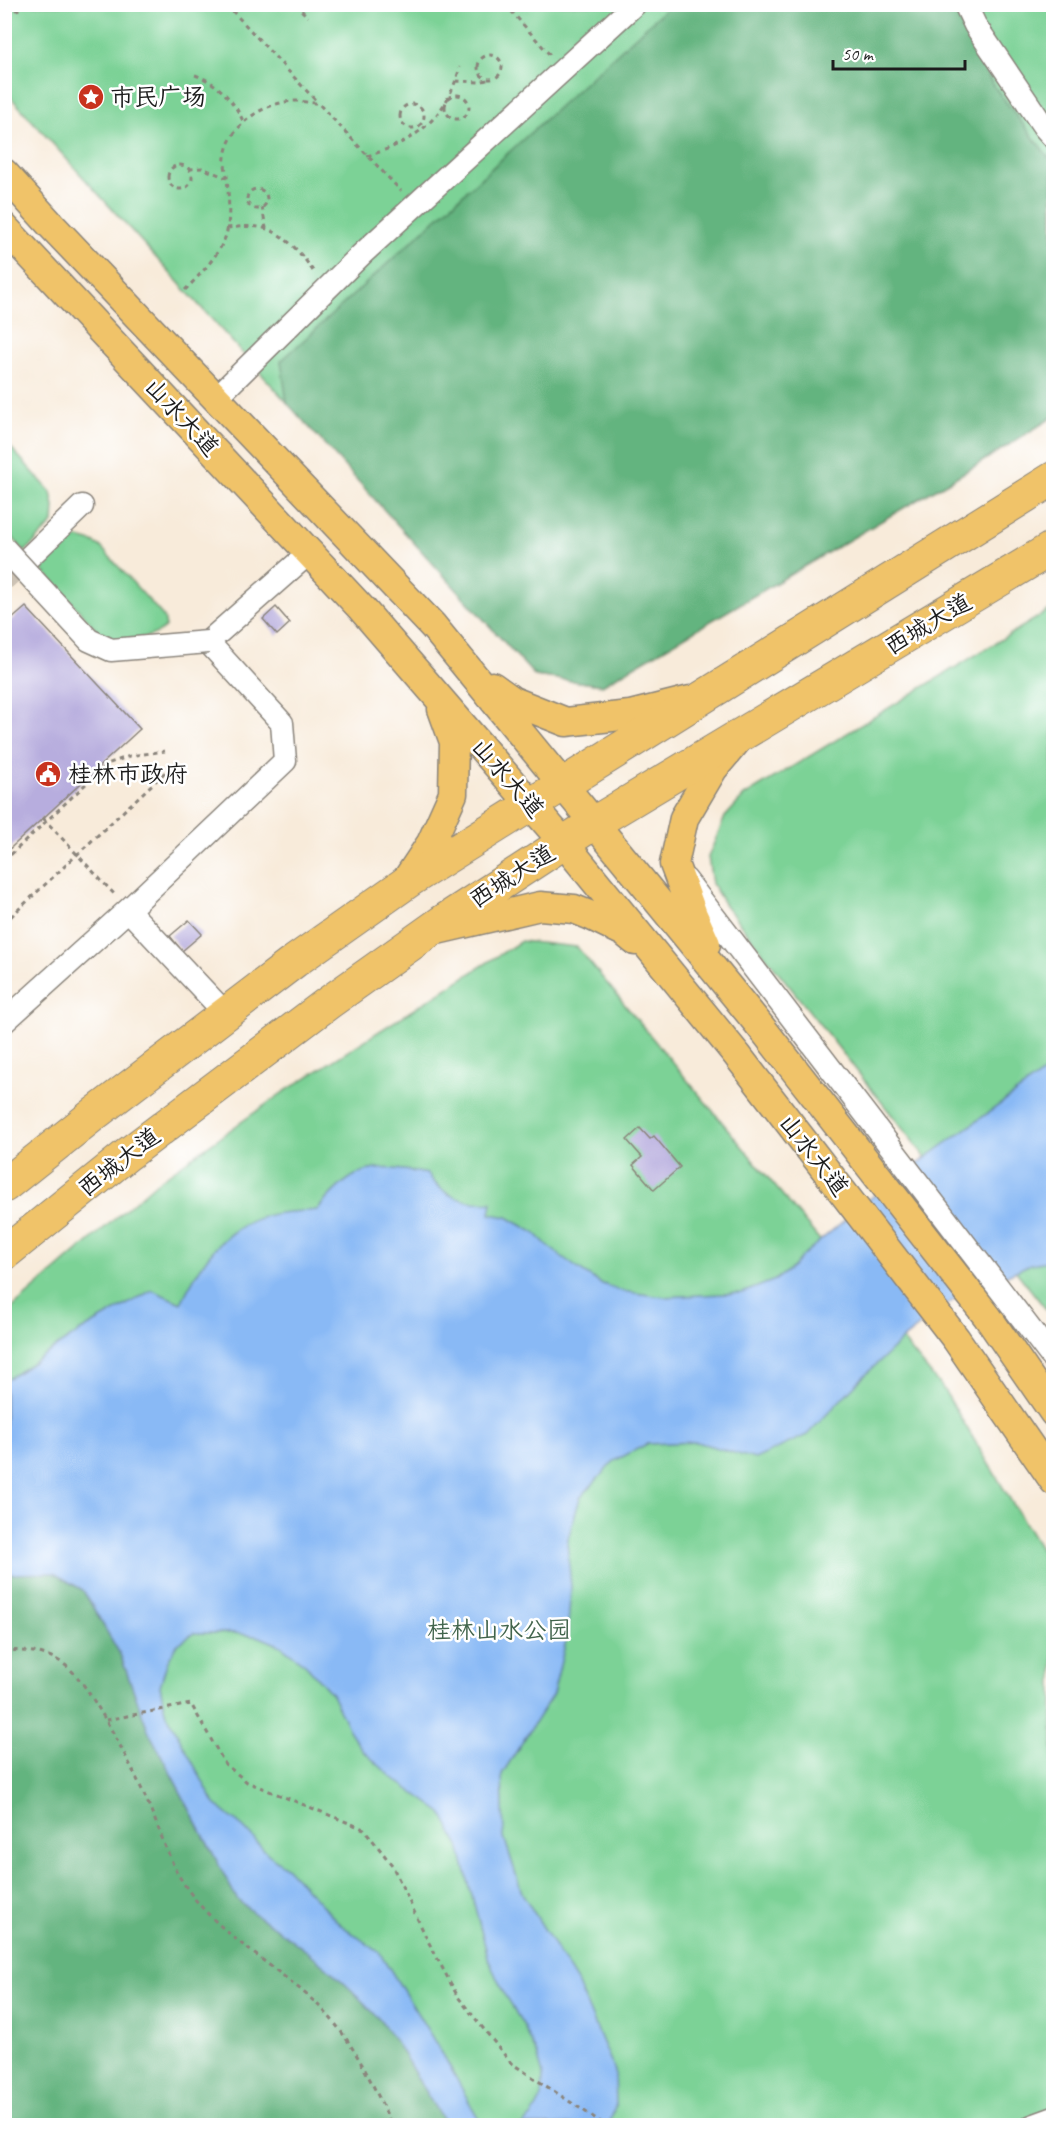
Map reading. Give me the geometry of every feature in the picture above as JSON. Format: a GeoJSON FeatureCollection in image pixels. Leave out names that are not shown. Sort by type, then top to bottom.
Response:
{"type":"FeatureCollection","features":[{"type":"Feature","properties":{"kind":"highway","name":"西城大道"},"geometry":{"type":"LineString","coordinates":[[4,1186],[295,961],[404,885],[1053,478]]}},
{"type":"Feature","properties":{"kind":"highway","name":"西城大道"},"geometry":{"type":"LineString","coordinates":[[4,1254],[128,1154],[328,1003],[427,933],[594,823],[1053,548]]}},
{"type":"Feature","properties":{"kind":"main road","name":"山水大道"},"geometry":{"type":"LineString","coordinates":[[4,173],[433,626],[722,978],[987,1316],[1053,1413]]}},
{"type":"Feature","properties":{"kind":"main road","name":"山水大道"},"geometry":{"type":"LineString","coordinates":[[4,227],[362,609],[564,843],[737,1055],[956,1339],[1053,1481]]}},
{"type":"Feature","properties":{"kind":"main road"},"geometry":{"type":"LineString","coordinates":[[469,670],[513,701],[566,722],[630,715],[706,696]]}},
{"type":"Feature","properties":{"kind":"main road"},"geometry":{"type":"LineString","coordinates":[[404,885],[431,843],[453,794],[454,742],[439,698]]}},
{"type":"Feature","properties":{"kind":"main road"},"geometry":{"type":"LineString","coordinates":[[722,978],[693,915],[674,864],[684,818],[713,769],[742,735]]}},
{"type":"Feature","properties":{"kind":"main road"},"geometry":{"type":"LineString","coordinates":[[427,933],[540,906],[574,909],[624,932],[668,970]]}},
{"type":"Feature","properties":{"kind":"street"},"geometry":{"type":"LineString","coordinates":[[216,398],[362,254],[635,4]]}},
{"type":"Feature","properties":{"kind":"street"},"geometry":{"type":"LineString","coordinates":[[965,4],[975,25],[1053,138]]}},
{"type":"Feature","properties":{"kind":"street"},"geometry":{"type":"LineString","coordinates":[[975,4],[981,20],[1053,124]]}},
{"type":"Feature","properties":{"kind":"street"},"geometry":{"type":"LineString","coordinates":[[27,559],[82,506]]}},
{"type":"Feature","properties":{"kind":"street"},"geometry":{"type":"LineString","coordinates":[[4,548],[89,640],[111,650],[208,642],[309,553]]}},
{"type":"Feature","properties":{"kind":"street"},"geometry":{"type":"LineString","coordinates":[[4,1022],[128,910],[285,761],[282,723],[208,642]]}},
{"type":"Feature","properties":{"kind":"street"},"geometry":{"type":"LineString","coordinates":[[674,864],[1053,1360]]}},
{"type":"Feature","properties":{"kind":"street"},"geometry":{"type":"LineString","coordinates":[[128,910],[226,1014]]}},
{"type":"Feature","properties":{"kind":"street"},"geometry":{"type":"LineString","coordinates":[[1032,2126],[1053,2118]]}},
{"type":"Feature","properties":{"kind":"path"},"geometry":{"type":"LineString","coordinates":[[8,4],[16,10],[26,4]]}},
{"type":"Feature","properties":{"kind":"path"},"geometry":{"type":"LineString","coordinates":[[226,4],[415,206]]}},
{"type":"Feature","properties":{"kind":"path"},"geometry":{"type":"LineString","coordinates":[[296,4],[308,17]]}},
{"type":"Feature","properties":{"kind":"path"},"geometry":{"type":"LineString","coordinates":[[505,4],[564,70]]}},
{"type":"Feature","properties":{"kind":"path"},"geometry":{"type":"LineString","coordinates":[[456,81],[480,82],[499,75],[502,69],[501,61],[491,55],[483,58],[479,68],[482,75],[490,78]]}},
{"type":"Feature","properties":{"kind":"path"},"geometry":{"type":"LineString","coordinates":[[367,156],[399,145],[424,128],[447,101],[460,67]]}},
{"type":"Feature","properties":{"kind":"path"},"geometry":{"type":"LineString","coordinates":[[195,75],[219,88],[232,101],[243,121]]}},
{"type":"Feature","properties":{"kind":"path"},"geometry":{"type":"LineString","coordinates":[[453,96],[461,96],[467,102],[467,113],[458,119],[451,118],[446,112],[447,101],[453,96]]}},
{"type":"Feature","properties":{"kind":"path"},"geometry":{"type":"LineString","coordinates":[[185,290],[204,272],[226,235],[228,209],[225,158],[232,136],[243,121],[257,113],[293,101],[318,103]]}},
{"type":"Feature","properties":{"kind":"path"},"geometry":{"type":"LineString","coordinates":[[412,105],[419,107],[423,118],[420,125],[409,128],[403,124],[400,117],[405,107],[412,105]]}},
{"type":"Feature","properties":{"kind":"path"},"geometry":{"type":"LineString","coordinates":[[420,125],[424,128]]}},
{"type":"Feature","properties":{"kind":"path"},"geometry":{"type":"LineString","coordinates":[[189,169],[192,179],[188,186],[177,189],[171,184],[168,177],[171,170],[177,166],[189,169],[202,168],[227,178]]}},
{"type":"Feature","properties":{"kind":"path"},"geometry":{"type":"LineString","coordinates":[[262,207],[250,206],[247,197],[250,191],[259,189],[265,193],[267,199],[262,207],[266,228]]}},
{"type":"Feature","properties":{"kind":"path"},"geometry":{"type":"LineString","coordinates":[[227,228],[249,226],[266,228],[298,250],[313,271]]}},
{"type":"Feature","properties":{"kind":"path"},"geometry":{"type":"LineString","coordinates":[[4,861],[44,820],[107,764],[130,756],[165,751]]}},
{"type":"Feature","properties":{"kind":"path"},"geometry":{"type":"LineString","coordinates":[[4,922],[176,762]]}},
{"type":"Feature","properties":{"kind":"path"},"geometry":{"type":"LineString","coordinates":[[44,820],[128,910]]}},
{"type":"Feature","properties":{"kind":"path"},"geometry":{"type":"LineString","coordinates":[[4,1650],[43,1652],[65,1665],[83,1684],[106,1720],[152,1813],[171,1863],[197,1903],[214,1922],[280,1973],[325,2013],[354,2051],[392,2126]]}},
{"type":"Feature","properties":{"kind":"path"},"geometry":{"type":"LineString","coordinates":[[106,1720],[191,1704],[225,1764],[247,1782],[364,1829],[392,1864],[428,1941],[458,1997],[511,2063],[607,2126]]}},
{"type":"Feature","properties":{"kind":"green space"},"geometry":{"type":"Polygon","coordinates":[[[4,5],[1053,5],[1053,417],[975,466],[602,685],[535,676],[5,91],[4,5]]]}},
{"type":"Feature","properties":{"kind":"green space"},"geometry":{"type":"Polygon","coordinates":[[[670,5],[951,5],[993,85],[1053,163],[1053,417],[975,466],[602,685],[535,676],[287,403],[281,361],[670,5]]]}},
{"type":"Feature","properties":{"kind":"green space"},"geometry":{"type":"Polygon","coordinates":[[[4,440],[51,492],[54,506],[53,523],[25,552],[5,529],[4,440]]]}},
{"type":"Feature","properties":{"kind":"green space"},"geometry":{"type":"Polygon","coordinates":[[[78,538],[100,546],[164,617],[166,627],[144,638],[117,640],[102,636],[36,563],[45,554],[78,538]]]}},
{"type":"Feature","properties":{"kind":"green space"},"geometry":{"type":"Polygon","coordinates":[[[1053,608],[1053,1318],[725,905],[712,884],[708,857],[725,817],[744,796],[1053,608]]]}},
{"type":"Feature","properties":{"kind":"green space","name":"桂林山水公园"},"geometry":{"type":"Polygon","coordinates":[[[521,941],[577,947],[944,1390],[1053,1570],[1053,2125],[5,2125],[4,1315],[157,1182],[282,1093],[521,941]]]}},
{"type":"Feature","properties":{"kind":"green space"},"geometry":{"type":"Polygon","coordinates":[[[54,1573],[83,1590],[120,1654],[149,1732],[237,1899],[323,1964],[371,2010],[393,2037],[447,2125],[5,2125],[4,1574],[54,1573]]]}},
{"type":"Feature","properties":{"kind":"water"},"geometry":{"type":"Polygon","coordinates":[[[1053,1066],[1053,1260],[1031,1264],[955,1299],[902,1340],[807,1435],[755,1459],[697,1442],[647,1444],[614,1461],[580,1498],[567,1542],[571,1587],[567,1637],[553,1694],[502,1774],[504,1837],[522,1893],[577,1982],[615,2071],[616,2104],[609,2125],[522,2125],[532,2116],[542,2097],[543,2075],[537,2054],[523,2024],[505,1996],[489,1961],[459,1846],[442,1813],[393,1778],[362,1750],[349,1730],[332,1694],[306,1665],[281,1646],[260,1637],[234,1633],[194,1633],[177,1645],[167,1663],[160,1686],[165,1711],[215,1804],[244,1828],[268,1854],[287,1868],[341,1925],[380,1953],[445,2058],[482,2124],[486,2125],[447,2125],[393,2037],[371,2010],[323,1964],[237,1899],[149,1732],[120,1654],[83,1590],[54,1573],[5,1574],[5,1381],[79,1332],[152,1290],[181,1303],[204,1262],[224,1239],[236,1230],[272,1214],[317,1210],[342,1184],[365,1171],[378,1169],[428,1174],[440,1188],[455,1197],[473,1202],[492,1202],[490,1214],[507,1217],[535,1233],[549,1247],[580,1270],[600,1283],[622,1291],[663,1297],[742,1293],[775,1280],[793,1267],[802,1256],[873,1196],[1053,1066]]]}},
{"type":"Feature","properties":{"kind":"building","name":"桂林市政府"},"geometry":{"type":"Polygon","coordinates":[[[26,607],[140,729],[4,854],[4,626],[26,607]]]}},
{"type":"Feature","properties":{"kind":"building"},"geometry":{"type":"Polygon","coordinates":[[[276,607],[290,623],[277,635],[263,619],[276,607]]]}},
{"type":"Feature","properties":{"kind":"building"},"geometry":{"type":"Polygon","coordinates":[[[189,920],[202,934],[182,951],[170,936],[189,920]]]}},
{"type":"Feature","properties":{"kind":"building"},"geometry":{"type":"Polygon","coordinates":[[[640,1128],[650,1139],[654,1136],[680,1167],[654,1190],[633,1165],[642,1157],[627,1140],[640,1128]]]}},
{"type":"Feature","properties":{"kind":"tunnel"},"geometry":{"type":"LineString","coordinates":[[4,580],[27,559]]}},
{"type":"Feature","properties":{"kind":"place","name":"市民广场"},"geometry":{"type":"Point","coordinates":[91,97]}},
{"type":"Feature","properties":{"kind":"place","name":"桂林市政府"},"geometry":{"type":"Point","coordinates":[48,774]}}]}
